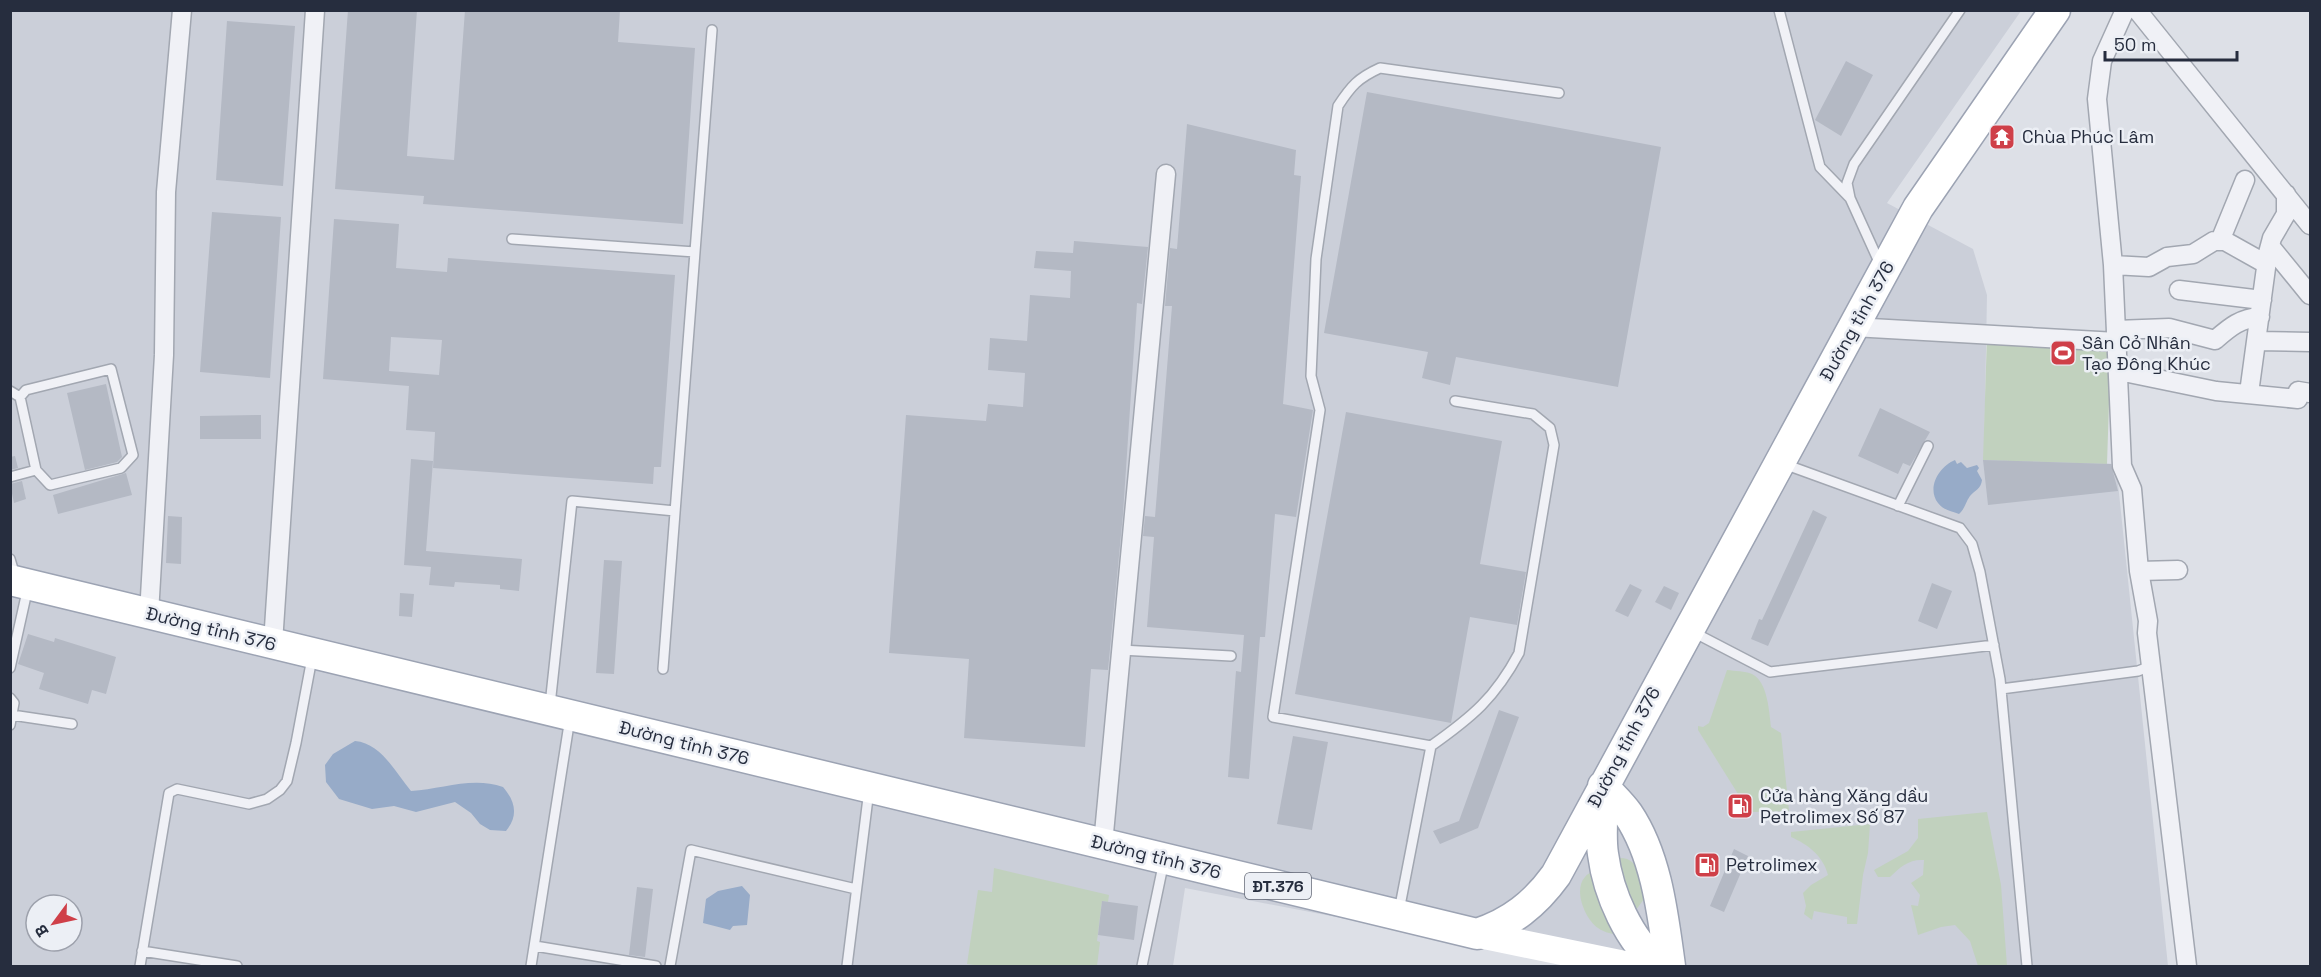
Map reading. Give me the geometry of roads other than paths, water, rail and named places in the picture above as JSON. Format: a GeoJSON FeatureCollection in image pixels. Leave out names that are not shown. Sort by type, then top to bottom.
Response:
{"type":"FeatureCollection","features":[{"type":"Feature","properties":{"kind":"main road","name":"Đường tỉnh 376"},"geometry":{"type":"LineString","coordinates":[[16,576],[149,614],[1477,934],[1499,927],[1534,902],[1556,875],[1918,208],[2055,10]]}},
{"type":"Feature","properties":{"kind":"main road"},"geometry":{"type":"LineString","coordinates":[[1603,786],[1603,854],[1610,883],[1629,928],[1661,966]]}},
{"type":"Feature","properties":{"kind":"main road"},"geometry":{"type":"LineString","coordinates":[[1603,786],[1627,813],[1642,840],[1660,909],[1670,966]]}},
{"type":"Feature","properties":{"kind":"main road"},"geometry":{"type":"LineString","coordinates":[[1477,934],[1601,963],[1632,966]]}},
{"type":"Feature","properties":{"kind":"street"},"geometry":{"type":"LineString","coordinates":[[149,614],[164,355],[166,192],[182,10]]}},
{"type":"Feature","properties":{"kind":"street"},"geometry":{"type":"LineString","coordinates":[[273,644],[315,10]]}},
{"type":"Feature","properties":{"kind":"street"},"geometry":{"type":"LineString","coordinates":[[2125,10],[2102,61],[2097,99],[2113,265],[2122,466],[2132,489],[2139,571],[2148,621],[2147,633],[2187,966]]}},
{"type":"Feature","properties":{"kind":"street"},"geometry":{"type":"LineString","coordinates":[[2137,10],[2310,225]]}},
{"type":"Feature","properties":{"kind":"street"},"geometry":{"type":"LineString","coordinates":[[1103,844],[1166,174]]}},
{"type":"Feature","properties":{"kind":"street"},"geometry":{"type":"LineString","coordinates":[[2220,241],[2245,180]]}},
{"type":"Feature","properties":{"kind":"street"},"geometry":{"type":"LineString","coordinates":[[2249,393],[2268,255],[2286,214],[2286,194]]}},
{"type":"Feature","properties":{"kind":"street"},"geometry":{"type":"LineString","coordinates":[[2113,265],[2149,267],[2167,257],[2193,254],[2214,241],[2225,241],[2268,255],[2310,295]]}},
{"type":"Feature","properties":{"kind":"street"},"geometry":{"type":"LineString","coordinates":[[2179,290],[2261,309]]}},
{"type":"Feature","properties":{"kind":"street"},"geometry":{"type":"LineString","coordinates":[[1853,327],[2117,336],[2169,328],[2215,340],[2234,324],[2261,309]]}},
{"type":"Feature","properties":{"kind":"street"},"geometry":{"type":"LineString","coordinates":[[2256,341],[2310,342]]}},
{"type":"Feature","properties":{"kind":"street"},"geometry":{"type":"LineString","coordinates":[[2119,371],[2216,391],[2298,399],[2298,391],[2310,393]]}},
{"type":"Feature","properties":{"kind":"street"},"geometry":{"type":"LineString","coordinates":[[2139,571],[2178,570]]}},
{"type":"Feature","properties":{"kind":"lane"},"geometry":{"type":"LineString","coordinates":[[1779,10],[1820,166],[1850,198]]}},
{"type":"Feature","properties":{"kind":"lane"},"geometry":{"type":"LineString","coordinates":[[1884,272],[1850,198],[1847,183],[1854,164],[1960,10]]}},
{"type":"Feature","properties":{"kind":"lane"},"geometry":{"type":"LineString","coordinates":[[663,669],[712,30]]}},
{"type":"Feature","properties":{"kind":"lane"},"geometry":{"type":"LineString","coordinates":[[1431,746],[1273,717],[1320,410],[1311,376],[1316,259],[1338,106],[1349,88],[1361,77],[1380,68],[1558,93]]}},
{"type":"Feature","properties":{"kind":"lane"},"geometry":{"type":"LineString","coordinates":[[512,239],[695,252]]}},
{"type":"Feature","properties":{"kind":"lane"},"geometry":{"type":"LineString","coordinates":[[111,369],[133,454],[121,468],[50,485],[36,470],[20,397],[26,390],[111,369]]}},
{"type":"Feature","properties":{"kind":"lane"},"geometry":{"type":"LineString","coordinates":[[10,392],[20,397]]}},
{"type":"Feature","properties":{"kind":"lane"},"geometry":{"type":"LineString","coordinates":[[1398,915],[1431,746],[1467,721],[1483,706],[1507,676],[1520,653],[1554,445],[1550,428],[1533,414],[1455,402]]}},
{"type":"Feature","properties":{"kind":"lane"},"geometry":{"type":"LineString","coordinates":[[1898,506],[1928,446]]}},
{"type":"Feature","properties":{"kind":"lane"},"geometry":{"type":"LineString","coordinates":[[1779,463],[1960,528],[1972,544],[2001,689],[2027,966]]}},
{"type":"Feature","properties":{"kind":"lane"},"geometry":{"type":"LineString","coordinates":[[10,477],[36,470]]}},
{"type":"Feature","properties":{"kind":"lane"},"geometry":{"type":"LineString","coordinates":[[531,966],[560,713],[572,501],[675,511]]}},
{"type":"Feature","properties":{"kind":"lane"},"geometry":{"type":"LineString","coordinates":[[10,668],[16,576]]}},
{"type":"Feature","properties":{"kind":"lane"},"geometry":{"type":"LineString","coordinates":[[1688,629],[1770,672],[1994,645]]}},
{"type":"Feature","properties":{"kind":"lane"},"geometry":{"type":"LineString","coordinates":[[1121,650],[1231,656]]}},
{"type":"Feature","properties":{"kind":"lane"},"geometry":{"type":"LineString","coordinates":[[140,966],[170,793],[177,789],[249,804],[267,799],[280,790],[287,781],[312,653]]}},
{"type":"Feature","properties":{"kind":"lane"},"geometry":{"type":"LineString","coordinates":[[2001,689],[2138,671],[2151,666]]}},
{"type":"Feature","properties":{"kind":"lane"},"geometry":{"type":"LineString","coordinates":[[10,698],[14,703],[11,720],[72,724]]}},
{"type":"Feature","properties":{"kind":"lane"},"geometry":{"type":"LineString","coordinates":[[847,966],[869,788]]}},
{"type":"Feature","properties":{"kind":"lane"},"geometry":{"type":"LineString","coordinates":[[670,966],[691,850],[856,889]]}},
{"type":"Feature","properties":{"kind":"lane"},"geometry":{"type":"LineString","coordinates":[[1142,966],[1164,859]]}},
{"type":"Feature","properties":{"kind":"lane"},"geometry":{"type":"LineString","coordinates":[[535,946],[656,966]]}},
{"type":"Feature","properties":{"kind":"lane"},"geometry":{"type":"LineString","coordinates":[[142,951],[237,966]]}},
{"type":"Feature","properties":{"kind":"water"},"geometry":{"type":"Polygon","coordinates":[[[1955,460],[1957,464],[1961,462],[1967,468],[1977,465],[1979,468],[1977,471],[1982,480],[1959,514],[1940,505],[1933,490],[1940,472],[1955,460]]]}},
{"type":"Feature","properties":{"kind":"water"},"geometry":{"type":"Polygon","coordinates":[[[355,741],[373,747],[380,753],[411,791],[469,783],[503,787],[514,808],[510,825],[506,831],[490,830],[455,802],[416,812],[394,806],[372,809],[339,799],[326,782],[325,765],[333,754],[355,741]]]}},
{"type":"Feature","properties":{"kind":"water"},"geometry":{"type":"Polygon","coordinates":[[[742,886],[750,895],[747,925],[733,926],[730,930],[703,923],[706,899],[718,891],[742,886]]]}},
{"type":"Feature","properties":{"kind":"place","name":"Chùa Phúc Lâm"},"geometry":{"type":"Point","coordinates":[2002,137]}},
{"type":"Feature","properties":{"kind":"place","name":"Sân Cỏ Nhân Tạo Đông Khúc"},"geometry":{"type":"Point","coordinates":[2063,353]}},
{"type":"Feature","properties":{"kind":"place","name":"Cửa hàng Xăng dầu Petrolimex Số 87"},"geometry":{"type":"Point","coordinates":[1740,806]}},
{"type":"Feature","properties":{"kind":"place","name":"Petrolimex"},"geometry":{"type":"Point","coordinates":[1707,865]}}]}
